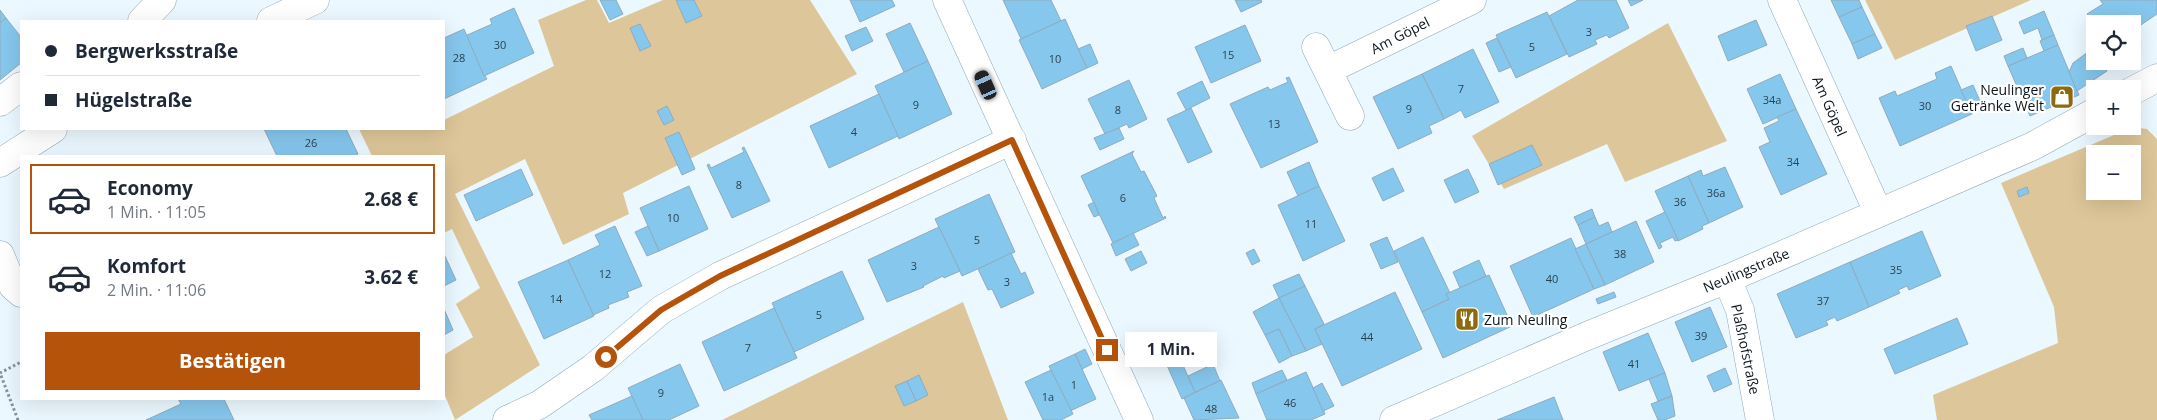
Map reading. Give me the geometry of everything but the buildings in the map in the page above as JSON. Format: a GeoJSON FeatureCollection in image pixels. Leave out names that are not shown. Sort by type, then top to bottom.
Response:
{"type":"FeatureCollection","features":[{"type":"Feature","properties":{"kind":"street"},"geometry":{"type":"LineString","coordinates":[[143,20],[162,0]]}},
{"type":"Feature","properties":{"kind":"street"},"geometry":{"type":"LineString","coordinates":[[273,20],[315,0]]}},
{"type":"Feature","properties":{"kind":"street"},"geometry":{"type":"LineString","coordinates":[[947,0],[1139,420]]}},
{"type":"Feature","properties":{"kind":"street","name":"Am Göpel"},"geometry":{"type":"LineString","coordinates":[[1350,116],[1322,58],[1472,0]]}},
{"type":"Feature","properties":{"kind":"street","name":"Am Göpel"},"geometry":{"type":"LineString","coordinates":[[1782,0],[1878,212]]}},
{"type":"Feature","properties":{"kind":"street"},"geometry":{"type":"LineString","coordinates":[[2141,87],[2157,78]]}},
{"type":"Feature","properties":{"kind":"street"},"geometry":{"type":"LineString","coordinates":[[0,102],[20,87]]}},
{"type":"Feature","properties":{"kind":"street","name":"Neulingstraße"},"geometry":{"type":"LineString","coordinates":[[1394,420],[1587,336],[1727,279],[2033,146],[2086,117]]}},
{"type":"Feature","properties":{"kind":"street"},"geometry":{"type":"LineString","coordinates":[[0,163],[51,130]]}},
{"type":"Feature","properties":{"kind":"street"},"geometry":{"type":"LineString","coordinates":[[507,420],[539,405],[593,368],[661,310],[720,276],[1012,140]]}},
{"type":"Feature","properties":{"kind":"street"},"geometry":{"type":"LineString","coordinates":[[0,256],[13,286],[20,292]]}},
{"type":"Feature","properties":{"kind":"street","name":"Plaßhofstraße"},"geometry":{"type":"LineString","coordinates":[[1727,279],[1740,310],[1760,420]]}},
{"type":"Feature","properties":{"kind":"path"},"geometry":{"type":"LineString","coordinates":[[18,420],[0,373],[20,363]]}},
{"type":"Feature","properties":{"kind":"shaded area"},"geometry":{"type":"Polygon","coordinates":[[[586,0],[597,0],[609,23],[663,0],[810,0],[857,74],[623,193],[629,214],[563,245],[525,159],[455,194],[540,365],[455,420],[445,395],[445,354],[473,337],[456,304],[480,288],[452,229],[445,232],[445,155],[372,155],[359,130],[445,130],[445,120],[554,66],[538,20],[586,0]]]}},
{"type":"Feature","properties":{"kind":"shaded area"},"geometry":{"type":"Polygon","coordinates":[[[1865,0],[2031,0],[1895,60],[1865,0]]]}},
{"type":"Feature","properties":{"kind":"shaded area"},"geometry":{"type":"Polygon","coordinates":[[[1668,23],[1727,141],[1625,182],[1607,144],[1504,189],[1472,136],[1668,23]]]}},
{"type":"Feature","properties":{"kind":"shaded area"},"geometry":{"type":"Polygon","coordinates":[[[2141,128],[2147,129],[2157,139],[2157,420],[1937,420],[1933,395],[2058,343],[2054,307],[2001,183],[2086,147],[2086,200],[2141,200],[2141,145],[2091,145],[2114,135],[2141,135],[2141,128]]]}},
{"type":"Feature","properties":{"kind":"shaded area"},"geometry":{"type":"Polygon","coordinates":[[[963,302],[1008,420],[722,420],[963,302]]]}},
{"type":"Feature","properties":{"kind":"place","name":"Neulinger Getränke Welt"},"geometry":{"type":"Point","coordinates":[2062,97]}},
{"type":"Feature","properties":{"kind":"place","name":"Zum Neuling"},"geometry":{"type":"Point","coordinates":[1467,319]}},
{"type":"Feature","properties":{"kind":"route"},"geometry":{"type":"LineString","coordinates":[[606,357],[661,310],[720,276],[1012,140],[1107,350]]}}]}
